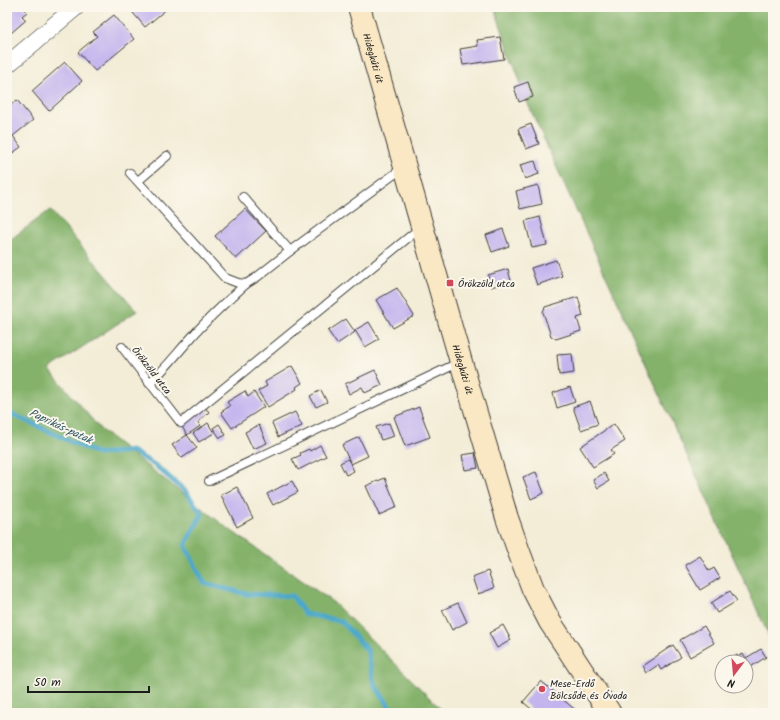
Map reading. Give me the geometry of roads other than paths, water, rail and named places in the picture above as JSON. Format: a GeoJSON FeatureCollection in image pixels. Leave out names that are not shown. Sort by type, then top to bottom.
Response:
{"type":"FeatureCollection","features":[{"type":"Feature","properties":{"kind":"main road","name":"Hidegkúti út"},"geometry":{"type":"LineString","coordinates":[[359,7],[461,362],[507,518],[519,552],[534,590],[550,622],[610,713]]}},
{"type":"Feature","properties":{"kind":"street"},"geometry":{"type":"LineString","coordinates":[[7,65],[76,7]]}},
{"type":"Feature","properties":{"kind":"lane"},"geometry":{"type":"LineString","coordinates":[[138,181],[167,156]]}},
{"type":"Feature","properties":{"kind":"lane"},"geometry":{"type":"LineString","coordinates":[[149,383],[162,371],[212,315],[246,284],[258,277],[290,251],[405,166]]}},
{"type":"Feature","properties":{"kind":"lane"},"geometry":{"type":"LineString","coordinates":[[130,173],[225,278],[238,284],[246,284]]}},
{"type":"Feature","properties":{"kind":"lane"},"geometry":{"type":"LineString","coordinates":[[243,197],[290,251]]}},
{"type":"Feature","properties":{"kind":"lane","name":"Örökzöld utca"},"geometry":{"type":"LineString","coordinates":[[122,347],[181,423],[422,226]]}},
{"type":"Feature","properties":{"kind":"lane"},"geometry":{"type":"LineString","coordinates":[[209,480],[461,362]]}},
{"type":"Feature","properties":{"kind":"waterway","name":"Paprikás-patak"},"geometry":{"type":"LineString","coordinates":[[7,412],[98,454],[132,451],[156,466],[185,491],[202,514],[185,545],[204,583],[246,594],[292,596],[305,614],[341,621],[367,650],[374,684],[394,713]]}},
{"type":"Feature","properties":{"kind":"place","name":"Örökzöld utca"},"geometry":{"type":"Point","coordinates":[450,283]}},
{"type":"Feature","properties":{"kind":"place","name":"Mese-Erdő Bölcsőde és Óvoda"},"geometry":{"type":"Point","coordinates":[542,689]}}]}
